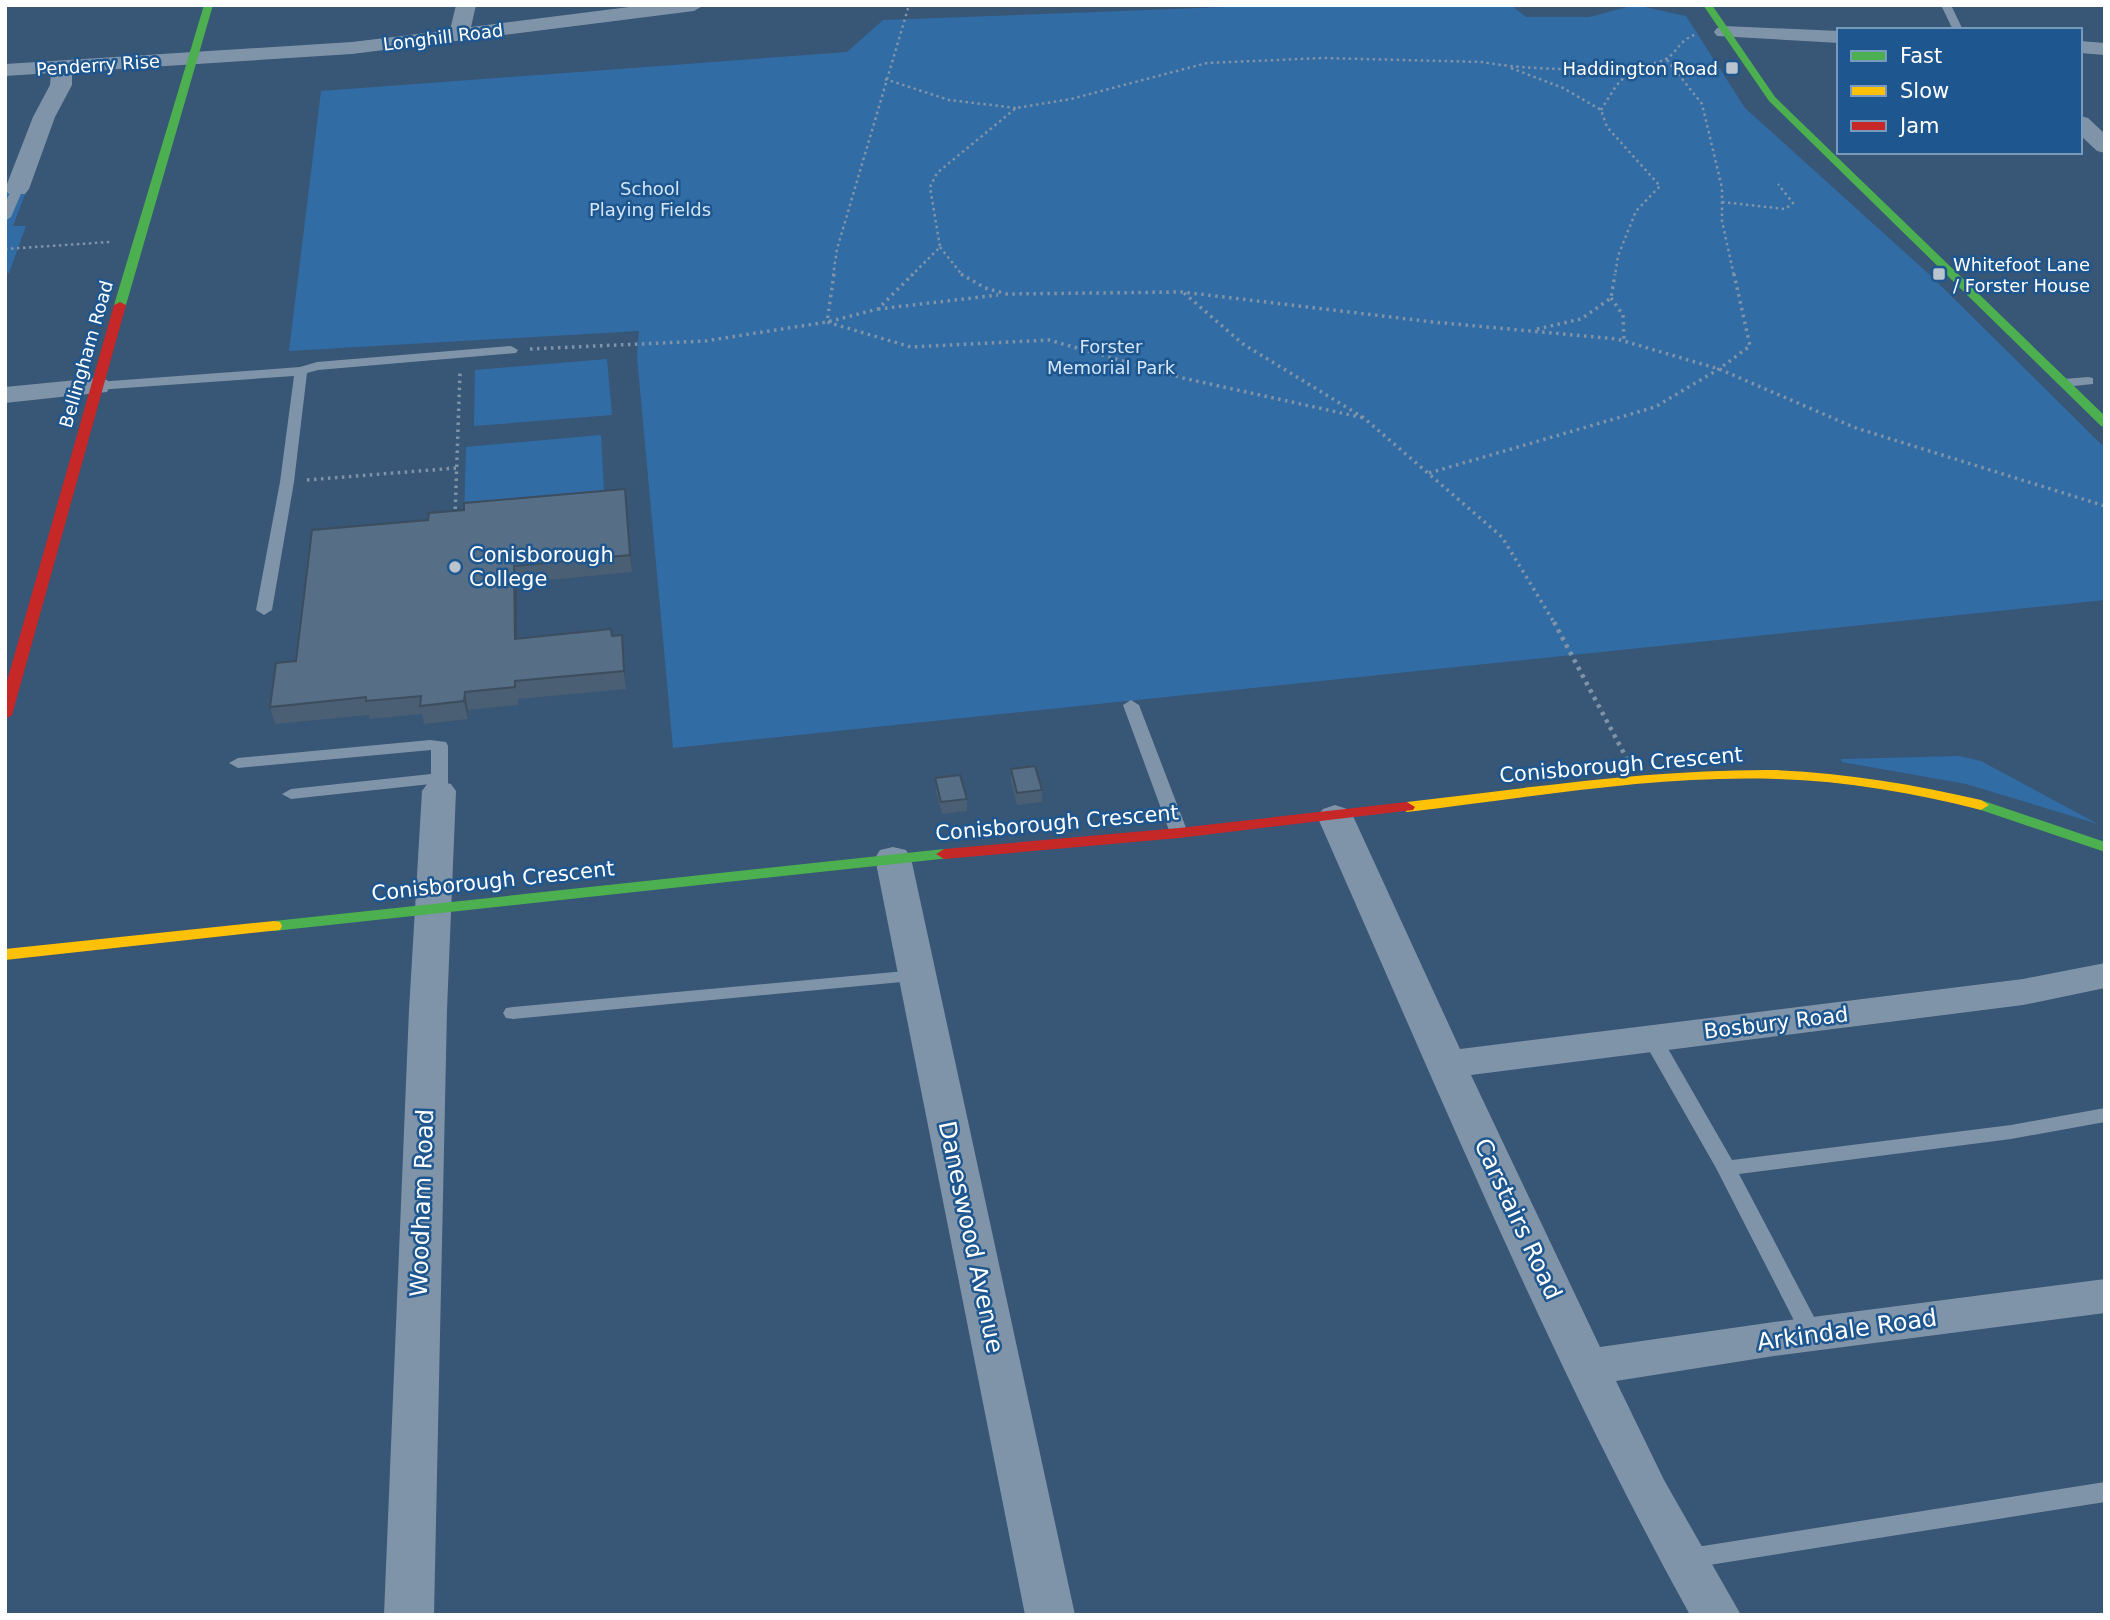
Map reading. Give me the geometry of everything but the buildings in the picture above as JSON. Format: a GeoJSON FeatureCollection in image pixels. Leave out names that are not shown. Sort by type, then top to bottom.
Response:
{"type":"FeatureCollection","features":[{"type":"Feature","properties":{"kind":"street","name":"Bellingham Road"},"geometry":{"type":"LineString","coordinates":[[5,715],[97,386],[209,5]]}},
{"type":"Feature","properties":{"kind":"street"},"geometry":{"type":"LineString","coordinates":[[459,36],[466,5]]}},
{"type":"Feature","properties":{"kind":"street","name":"Longhill Road"},"geometry":{"type":"LineString","coordinates":[[191,59],[328,50],[459,36],[694,5]]}},
{"type":"Feature","properties":{"kind":"street"},"geometry":{"type":"LineString","coordinates":[[1707,5],[1715,33],[1772,99],[2105,423]]}},
{"type":"Feature","properties":{"kind":"street"},"geometry":{"type":"LineString","coordinates":[[1726,5],[1775,77],[1837,141]]}},
{"type":"Feature","properties":{"kind":"street"},"geometry":{"type":"LineString","coordinates":[[1715,33],[1837,37]]}},
{"type":"Feature","properties":{"kind":"street"},"geometry":{"type":"LineString","coordinates":[[2082,47],[2105,48]]}},
{"type":"Feature","properties":{"kind":"street","name":"Penderry Rise"},"geometry":{"type":"LineString","coordinates":[[5,70],[191,59]]}},
{"type":"Feature","properties":{"kind":"street"},"geometry":{"type":"LineString","coordinates":[[15,178],[61,85],[62,67]]}},
{"type":"Feature","properties":{"kind":"street"},"geometry":{"type":"LineString","coordinates":[[2082,125],[2105,146]]}},
{"type":"Feature","properties":{"kind":"street"},"geometry":{"type":"LineString","coordinates":[[1851,154],[1963,262]]}},
{"type":"Feature","properties":{"kind":"street"},"geometry":{"type":"LineString","coordinates":[[2071,365],[2092,385]]}},
{"type":"Feature","properties":{"kind":"street"},"geometry":{"type":"LineString","coordinates":[[5,395],[97,386]]}},
{"type":"Feature","properties":{"kind":"street","name":"Conisborough Crescent"},"geometry":{"type":"LineString","coordinates":[[5,955],[893,858],[1179,833],[1639,781],[1761,774],[1863,781],[1968,801],[2066,831],[2105,847]]}},
{"type":"Feature","properties":{"kind":"street","name":"Woodham Road"},"geometry":{"type":"LineString","coordinates":[[408,1615],[439,785]]}},
{"type":"Feature","properties":{"kind":"street","name":"Carstairs Road"},"geometry":{"type":"LineString","coordinates":[[1335,816],[1510,1205],[1646,1492],[1716,1615]]}},
{"type":"Feature","properties":{"kind":"street","name":"Daneswood Avenue"},"geometry":{"type":"LineString","coordinates":[[893,858],[1023,1471],[1049,1615]]}},
{"type":"Feature","properties":{"kind":"street","name":"Bosbury Road"},"geometry":{"type":"LineString","coordinates":[[1447,1064],[2023,992],[2104,975]]}},
{"type":"Feature","properties":{"kind":"street","name":"Arkindale Road"},"geometry":{"type":"LineString","coordinates":[[1589,1367],[1812,1334],[2105,1296]]}},
{"type":"Feature","properties":{"kind":"lane"},"geometry":{"type":"LineString","coordinates":[[1946,5],[1957,28]]}},
{"type":"Feature","properties":{"kind":"lane"},"geometry":{"type":"LineString","coordinates":[[5,217],[15,178]]}},
{"type":"Feature","properties":{"kind":"lane"},"geometry":{"type":"LineString","coordinates":[[97,386],[301,372],[317,366],[511,349]]}},
{"type":"Feature","properties":{"kind":"lane"},"geometry":{"type":"LineString","coordinates":[[264,610],[287,482],[301,372]]}},
{"type":"Feature","properties":{"kind":"lane"},"geometry":{"type":"LineString","coordinates":[[2064,383],[2092,385]]}},
{"type":"Feature","properties":{"kind":"lane"},"geometry":{"type":"LineString","coordinates":[[1131,705],[1179,833]]}},
{"type":"Feature","properties":{"kind":"lane"},"geometry":{"type":"LineString","coordinates":[[238,763],[440,746],[439,785],[291,794]]}},
{"type":"Feature","properties":{"kind":"lane"},"geometry":{"type":"LineString","coordinates":[[513,1013],[916,976]]}},
{"type":"Feature","properties":{"kind":"lane"},"geometry":{"type":"LineString","coordinates":[[1652,1038],[1726,1168],[1812,1334]]}},
{"type":"Feature","properties":{"kind":"lane"},"geometry":{"type":"LineString","coordinates":[[1726,1168],[2011,1132],[2105,1115]]}},
{"type":"Feature","properties":{"kind":"lane"},"geometry":{"type":"LineString","coordinates":[[1684,1559],[2105,1492]]}},
{"type":"Feature","properties":{"kind":"path"},"geometry":{"type":"LineString","coordinates":[[827,322],[836,248],[909,5]]}},
{"type":"Feature","properties":{"kind":"path"},"geometry":{"type":"LineString","coordinates":[[885,79],[930,97],[963,104],[1016,108],[1072,99],[1207,63],[1324,58],[1634,68],[1667,60],[1687,36],[1715,33]]}},
{"type":"Feature","properties":{"kind":"path"},"geometry":{"type":"LineString","coordinates":[[1429,474],[1655,407],[1719,369],[1750,346],[1722,220],[1722,188],[1702,104],[1667,60]]}},
{"type":"Feature","properties":{"kind":"path"},"geometry":{"type":"LineString","coordinates":[[1507,66],[1563,88],[1601,110],[1607,127],[1660,186],[1636,211],[1618,256],[1611,299],[1623,315],[1624,340]]}},
{"type":"Feature","properties":{"kind":"path"},"geometry":{"type":"LineString","coordinates":[[1601,110],[1616,86],[1634,68]]}},
{"type":"Feature","properties":{"kind":"path"},"geometry":{"type":"LineString","coordinates":[[1007,294],[992,292],[964,281],[949,264],[940,247],[930,187],[937,173],[1016,108]]}},
{"type":"Feature","properties":{"kind":"path"},"geometry":{"type":"LineString","coordinates":[[1722,202],[1786,209],[1793,203],[1778,184]]}},
{"type":"Feature","properties":{"kind":"path"},"geometry":{"type":"LineString","coordinates":[[5,249],[139,240]]}},
{"type":"Feature","properties":{"kind":"path"},"geometry":{"type":"LineString","coordinates":[[878,309],[940,247]]}},
{"type":"Feature","properties":{"kind":"path"},"geometry":{"type":"LineString","coordinates":[[511,349],[705,341],[827,322],[878,309],[1007,294],[1182,292],[1433,322],[1624,340],[1719,369],[1856,428],[2105,506]]}},
{"type":"Feature","properties":{"kind":"path"},"geometry":{"type":"LineString","coordinates":[[1182,292],[1243,344],[1364,418],[1502,537],[1559,631],[1639,781]]}},
{"type":"Feature","properties":{"kind":"path"},"geometry":{"type":"LineString","coordinates":[[1533,330],[1581,319],[1611,299]]}},
{"type":"Feature","properties":{"kind":"path"},"geometry":{"type":"LineString","coordinates":[[827,322],[911,347],[1049,340],[1183,379],[1364,418]]}},
{"type":"Feature","properties":{"kind":"path"},"geometry":{"type":"LineString","coordinates":[[454,522],[460,353]]}},
{"type":"Feature","properties":{"kind":"path"},"geometry":{"type":"LineString","coordinates":[[287,482],[456,468]]}},
{"type":"Feature","properties":{"kind":"green space","name":"Forster Memorial Park"},"geometry":{"type":"Polygon","coordinates":[[[1281,5],[1511,5],[1526,17],[1589,17],[1635,5],[1686,16],[1745,108],[1931,276],[2105,448],[2105,600],[673,748],[637,357],[639,331],[289,351],[321,91],[847,52],[883,20],[1281,5]]]}},
{"type":"Feature","properties":{"kind":"green space"},"geometry":{"type":"Polygon","coordinates":[[[5,185],[27,189],[13,226],[26,226],[9,273],[5,273],[5,185]]]}},
{"type":"Feature","properties":{"kind":"green space"},"geometry":{"type":"Polygon","coordinates":[[[607,359],[612,415],[474,426],[475,370],[607,359]]]}},
{"type":"Feature","properties":{"kind":"green space"},"geometry":{"type":"Polygon","coordinates":[[[601,435],[605,508],[464,520],[466,447],[601,435]]]}},
{"type":"Feature","properties":{"kind":"green space"},"geometry":{"type":"Polygon","coordinates":[[[1959,756],[1981,761],[2098,824],[1966,784],[1842,762],[1841,759],[1959,756]]]}},
{"type":"Feature","properties":{"kind":"traffic: fast"},"geometry":{"type":"LineString","coordinates":[[120,305],[209,5]]}},
{"type":"Feature","properties":{"kind":"traffic: fast"},"geometry":{"type":"LineString","coordinates":[[1707,5],[1772,99],[2105,423]]}},
{"type":"Feature","properties":{"kind":"traffic: fast"},"geometry":{"type":"LineString","coordinates":[[1981,805],[2105,847]]}},
{"type":"Feature","properties":{"kind":"traffic: fast"},"geometry":{"type":"LineString","coordinates":[[274,926],[944,854]]}},
{"type":"Feature","properties":{"kind":"traffic: slow"},"geometry":{"type":"LineString","coordinates":[[1407,807],[1618,782],[1745,774],[1835,778],[1923,792],[1981,805]]}},
{"type":"Feature","properties":{"kind":"traffic: slow"},"geometry":{"type":"LineString","coordinates":[[5,955],[274,926]]}},
{"type":"Feature","properties":{"kind":"traffic: jam"},"geometry":{"type":"LineString","coordinates":[[5,715],[120,305]]}},
{"type":"Feature","properties":{"kind":"traffic: jam"},"geometry":{"type":"LineString","coordinates":[[944,854],[1179,833],[1407,807]]}},
{"type":"Feature","properties":{"kind":"place","name":"Haddington Road"},"geometry":{"type":"Point","coordinates":[1732,68]}},
{"type":"Feature","properties":{"kind":"place","name":"Whitefoot Lane / Forster House"},"geometry":{"type":"Point","coordinates":[1939,274]}},
{"type":"Feature","properties":{"kind":"place","name":"Conisborough College"},"geometry":{"type":"Point","coordinates":[455,567]}},
{"type":"Feature","properties":{"kind":"park label","name":"School Playing Fields"},"geometry":{"type":"Point","coordinates":[650,198]}}]}
